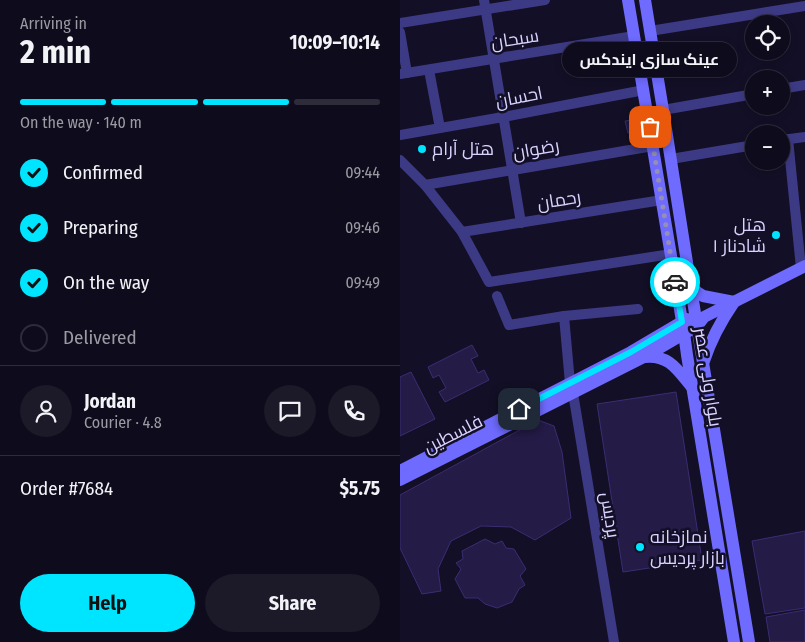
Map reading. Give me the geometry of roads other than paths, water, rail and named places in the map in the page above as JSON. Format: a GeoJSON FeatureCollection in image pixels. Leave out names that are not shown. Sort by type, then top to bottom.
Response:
{"type":"FeatureCollection","features":[{"type":"Feature","properties":{"kind":"main road","name":"بلوار ولی عصر"},"geometry":{"type":"LineString","coordinates":[[628,0],[734,642]]}},
{"type":"Feature","properties":{"kind":"main road","name":"بلوار ولی عصر"},"geometry":{"type":"LineString","coordinates":[[645,0],[691,288],[699,320],[703,365],[749,642]]}},
{"type":"Feature","properties":{"kind":"main road","name":"فلسطین"},"geometry":{"type":"LineString","coordinates":[[400,480],[571,388],[631,352],[683,328],[803,267]]}},
{"type":"Feature","properties":{"kind":"main road"},"geometry":{"type":"LineString","coordinates":[[691,288],[703,296],[734,302],[710,344],[703,365]]}},
{"type":"Feature","properties":{"kind":"main road","name":"فلسطین"},"geometry":{"type":"LineString","coordinates":[[400,471],[571,388],[644,357],[683,328]]}},
{"type":"Feature","properties":{"kind":"main road"},"geometry":{"type":"LineString","coordinates":[[644,357],[654,356],[668,361],[692,388]]}},
{"type":"Feature","properties":{"kind":"street"},"geometry":{"type":"LineString","coordinates":[[400,23],[485,5],[545,0]]}},
{"type":"Feature","properties":{"kind":"street"},"geometry":{"type":"LineString","coordinates":[[485,5],[521,223]]}},
{"type":"Feature","properties":{"kind":"street"},"geometry":{"type":"LineString","coordinates":[[650,31],[805,6]]}},
{"type":"Feature","properties":{"kind":"street"},"geometry":{"type":"LineString","coordinates":[[400,32],[404,74]]}},
{"type":"Feature","properties":{"kind":"street","name":"سبحان"},"geometry":{"type":"LineString","coordinates":[[404,74],[634,36]]}},
{"type":"Feature","properties":{"kind":"street"},"geometry":{"type":"LineString","coordinates":[[429,70],[440,128]]}},
{"type":"Feature","properties":{"kind":"street"},"geometry":{"type":"LineString","coordinates":[[790,88],[805,85]]}},
{"type":"Feature","properties":{"kind":"street","name":"احسان"},"geometry":{"type":"LineString","coordinates":[[400,135],[644,90]]}},
{"type":"Feature","properties":{"kind":"street"},"geometry":{"type":"LineString","coordinates":[[664,110],[745,96]]}},
{"type":"Feature","properties":{"kind":"street"},"geometry":{"type":"LineString","coordinates":[[790,139],[805,137]]}},
{"type":"Feature","properties":{"kind":"street","name":"رضوان"},"geometry":{"type":"LineString","coordinates":[[425,185],[652,146]]}},
{"type":"Feature","properties":{"kind":"street"},"geometry":{"type":"LineString","coordinates":[[671,159],[745,147]]}},
{"type":"Feature","properties":{"kind":"street"},"geometry":{"type":"LineString","coordinates":[[400,160],[425,185],[462,232],[490,282],[670,254]]}},
{"type":"Feature","properties":{"kind":"street"},"geometry":{"type":"LineString","coordinates":[[788,170],[803,267]]}},
{"type":"Feature","properties":{"kind":"street","name":"رحمان"},"geometry":{"type":"LineString","coordinates":[[462,232],[662,200]]}},
{"type":"Feature","properties":{"kind":"street"},"geometry":{"type":"LineString","coordinates":[[496,296],[508,325],[564,316],[638,309]]}},
{"type":"Feature","properties":{"kind":"street","name":"پردیس"},"geometry":{"type":"LineString","coordinates":[[564,316],[571,388],[614,642]]}},
{"type":"Feature","properties":{"kind":"place","name":"عینک سازی ایندکس"},"geometry":{"type":"Point","coordinates":[650,127]}},
{"type":"Feature","properties":{"kind":"place","name":"هتل آرام"},"geometry":{"type":"Point","coordinates":[422,149]}},
{"type":"Feature","properties":{"kind":"place","name":"هتل شادناز ۱"},"geometry":{"type":"Point","coordinates":[776,235]}},
{"type":"Feature","properties":{"kind":"place","name":"نمازخانه بازار پردیس"},"geometry":{"type":"Point","coordinates":[640,547]}}]}
